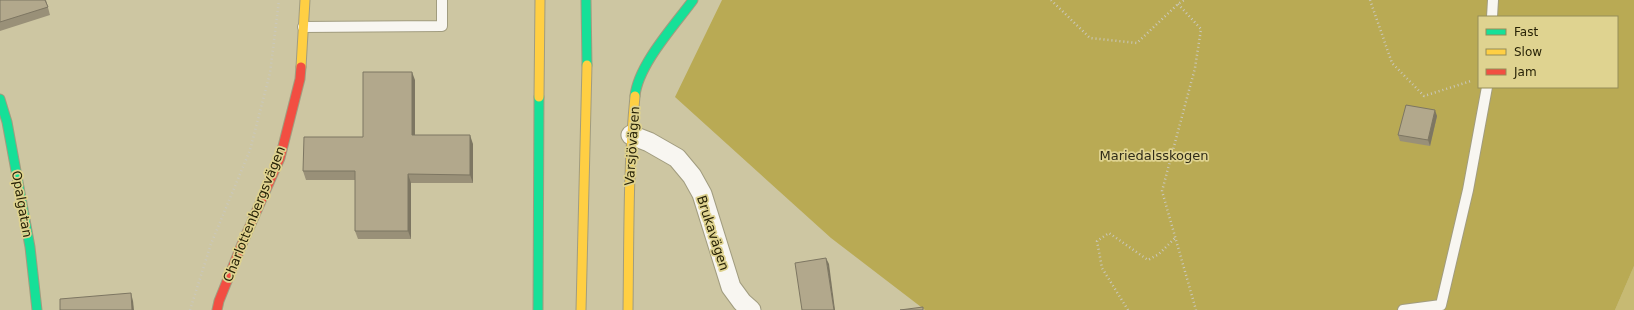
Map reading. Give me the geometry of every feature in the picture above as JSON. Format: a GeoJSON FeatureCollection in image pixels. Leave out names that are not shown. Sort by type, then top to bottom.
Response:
{"type":"FeatureCollection","features":[{"type":"Feature","properties":{"kind":"main road","name":"Charlottenbergsvägen"},"geometry":{"type":"LineString","coordinates":[[217,310],[219,301],[242,244],[280,158],[300,79],[305,0]]}},
{"type":"Feature","properties":{"kind":"main road"},"geometry":{"type":"LineString","coordinates":[[538,310],[540,0]]}},
{"type":"Feature","properties":{"kind":"main road"},"geometry":{"type":"LineString","coordinates":[[581,310],[587,81],[586,0]]}},
{"type":"Feature","properties":{"kind":"main road","name":"Varsjövägen"},"geometry":{"type":"LineString","coordinates":[[628,310],[629,183],[636,87],[650,58],[693,0]]}},
{"type":"Feature","properties":{"kind":"main road","name":"Opalgatan"},"geometry":{"type":"LineString","coordinates":[[0,99],[7,122],[30,247],[36,310]]}},
{"type":"Feature","properties":{"kind":"street","name":"Brukavägen"},"geometry":{"type":"LineString","coordinates":[[632,135],[649,142],[677,158],[692,176],[702,194],[731,287],[742,302],[751,310]]}},
{"type":"Feature","properties":{"kind":"lane"},"geometry":{"type":"LineString","coordinates":[[303,27],[442,26],[442,0]]}},
{"type":"Feature","properties":{"kind":"lane"},"geometry":{"type":"LineString","coordinates":[[1492,16],[1493,0]]}},
{"type":"Feature","properties":{"kind":"lane"},"geometry":{"type":"LineString","coordinates":[[1403,310],[1441,308],[1468,190],[1487,88]]}},
{"type":"Feature","properties":{"kind":"path"},"geometry":{"type":"LineString","coordinates":[[190,310],[211,244],[250,150],[270,73],[279,0]]}},
{"type":"Feature","properties":{"kind":"path"},"geometry":{"type":"LineString","coordinates":[[1051,0],[1090,38],[1137,43],[1184,0]]}},
{"type":"Feature","properties":{"kind":"path"},"geometry":{"type":"LineString","coordinates":[[1370,0],[1392,63],[1424,96],[1472,81]]}},
{"type":"Feature","properties":{"kind":"path"},"geometry":{"type":"LineString","coordinates":[[1178,4],[1201,29],[1195,68],[1162,191],[1196,310]]}},
{"type":"Feature","properties":{"kind":"path"},"geometry":{"type":"LineString","coordinates":[[1128,310],[1102,268],[1097,241],[1109,232],[1148,260],[1160,254],[1175,238]]}},
{"type":"Feature","properties":{"kind":"shaded area"},"geometry":{"type":"Polygon","coordinates":[[[1634,266],[1634,310],[1615,310],[1634,266]]]}},
{"type":"Feature","properties":{"kind":"green space","name":"Mariedalsskogen"},"geometry":{"type":"Polygon","coordinates":[[[722,0],[1634,0],[1634,266],[1615,310],[925,310],[831,238],[675,97],[722,0]]]}},
{"type":"Feature","properties":{"kind":"building"},"geometry":{"type":"Polygon","coordinates":[[[0,0],[45,0],[48,7],[0,22],[0,0]]]}},
{"type":"Feature","properties":{"kind":"building"},"geometry":{"type":"Polygon","coordinates":[[[363,72],[412,72],[412,135],[470,135],[470,175],[408,174],[408,231],[355,231],[355,171],[303,171],[304,137],[363,137],[363,72]]]}},
{"type":"Feature","properties":{"kind":"building"},"geometry":{"type":"Polygon","coordinates":[[[1406,105],[1435,110],[1428,140],[1398,135],[1406,105]]]}},
{"type":"Feature","properties":{"kind":"building"},"geometry":{"type":"Polygon","coordinates":[[[826,258],[834,310],[802,310],[795,263],[826,258]]]}},
{"type":"Feature","properties":{"kind":"building"},"geometry":{"type":"Polygon","coordinates":[[[131,293],[132,310],[60,310],[60,299],[131,293]]]}},
{"type":"Feature","properties":{"kind":"building"},"geometry":{"type":"Polygon","coordinates":[[[923,307],[923,310],[900,310],[923,307]]]}},
{"type":"Feature","properties":{"kind":"traffic: fast"},"geometry":{"type":"LineString","coordinates":[[586,0],[587,65]]}},
{"type":"Feature","properties":{"kind":"traffic: fast"},"geometry":{"type":"LineString","coordinates":[[635,96],[638,84],[650,59],[693,0]]}},
{"type":"Feature","properties":{"kind":"traffic: fast"},"geometry":{"type":"LineString","coordinates":[[538,310],[539,97]]}},
{"type":"Feature","properties":{"kind":"traffic: fast"},"geometry":{"type":"LineString","coordinates":[[0,99],[7,122],[30,247],[37,310]]}},
{"type":"Feature","properties":{"kind":"traffic: slow"},"geometry":{"type":"LineString","coordinates":[[301,67],[305,0]]}},
{"type":"Feature","properties":{"kind":"traffic: slow"},"geometry":{"type":"LineString","coordinates":[[539,97],[540,0]]}},
{"type":"Feature","properties":{"kind":"traffic: slow"},"geometry":{"type":"LineString","coordinates":[[581,310],[587,65]]}},
{"type":"Feature","properties":{"kind":"traffic: slow"},"geometry":{"type":"LineString","coordinates":[[628,310],[630,176],[635,96]]}},
{"type":"Feature","properties":{"kind":"traffic: jam"},"geometry":{"type":"LineString","coordinates":[[217,310],[219,301],[242,244],[280,158],[300,79],[301,67]]}}]}
